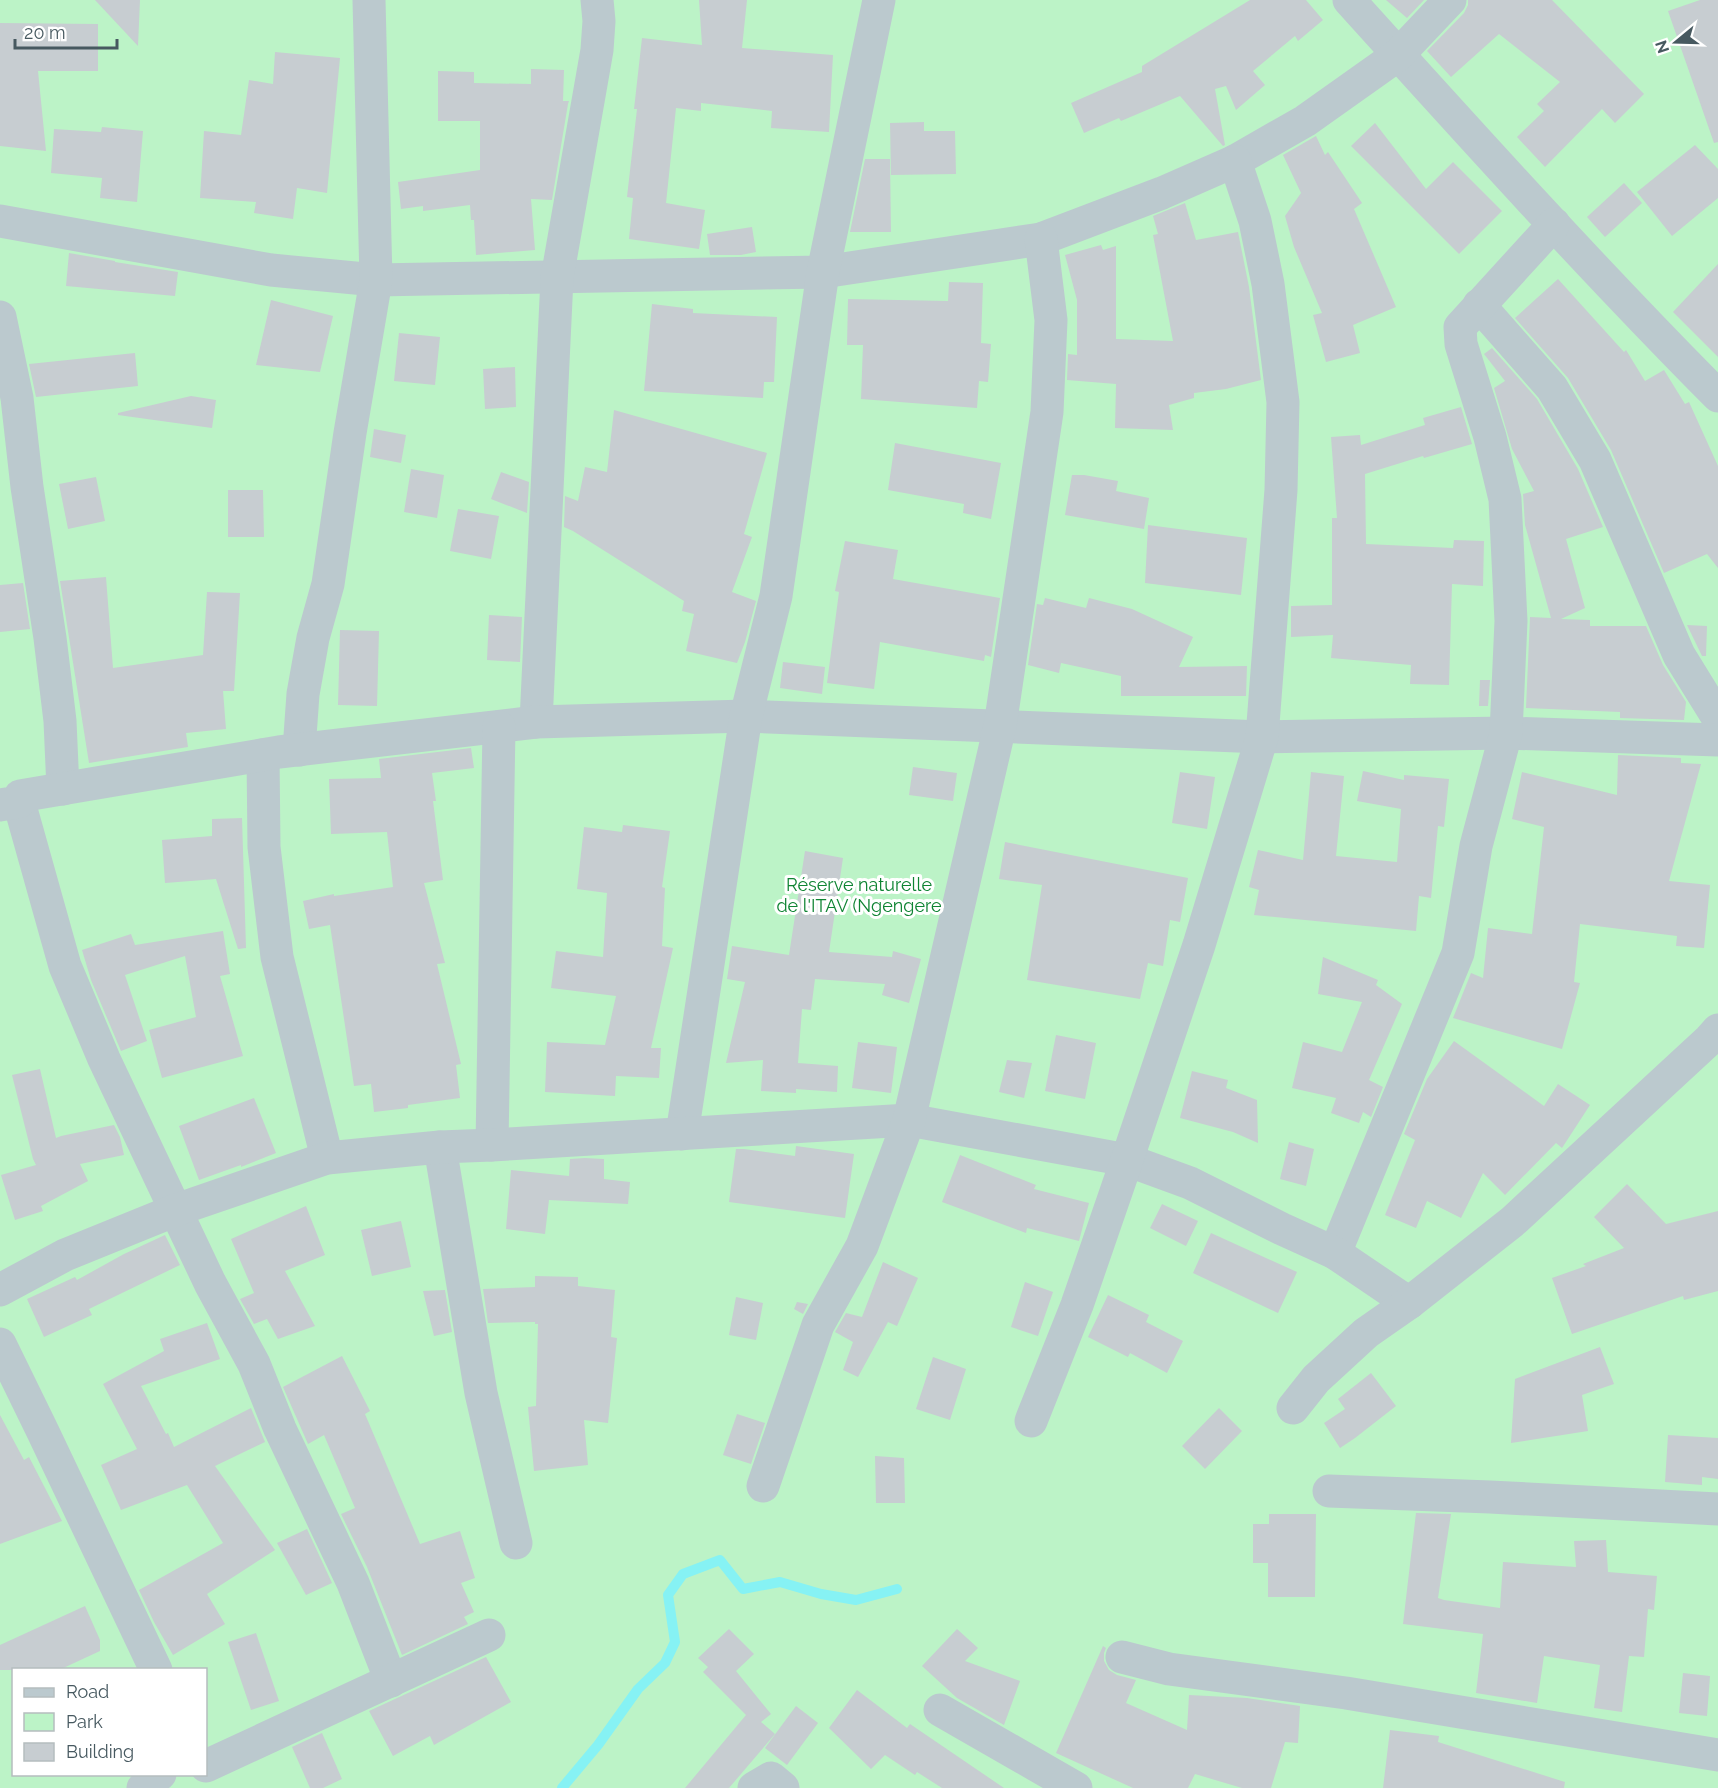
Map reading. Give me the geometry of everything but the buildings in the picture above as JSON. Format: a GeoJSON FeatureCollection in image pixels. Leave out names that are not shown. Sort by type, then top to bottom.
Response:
{"type":"FeatureCollection","features":[{"type":"Feature","properties":{"kind":"street"},"geometry":{"type":"LineString","coordinates":[[299,750],[303,694],[313,638],[328,584],[375,280],[369,0]]}},
{"type":"Feature","properties":{"kind":"street"},"geometry":{"type":"LineString","coordinates":[[536,722],[557,278],[597,50],[599,21],[597,0]]}},
{"type":"Feature","properties":{"kind":"street"},"geometry":{"type":"LineString","coordinates":[[681,1134],[746,716],[777,596],[823,272],[879,0]]}},
{"type":"Feature","properties":{"kind":"street"},"geometry":{"type":"LineString","coordinates":[[1349,0],[1554,224],[1718,396]]}},
{"type":"Feature","properties":{"kind":"street"},"geometry":{"type":"LineString","coordinates":[[0,221],[271,270],[375,280],[823,272],[1041,239],[1162,193],[1234,161],[1305,121],[1398,55],[1450,0]]}},
{"type":"Feature","properties":{"kind":"street"},"geometry":{"type":"LineString","coordinates":[[1031,1421],[1077,1305],[1127,1160],[1199,945],[1262,737],[1281,490],[1283,402],[1269,284],[1255,221],[1234,161]]}},
{"type":"Feature","properties":{"kind":"street"},"geometry":{"type":"LineString","coordinates":[[1335,1253],[1458,953],[1476,846],[1506,733],[1511,621],[1505,499],[1490,437],[1461,344],[1460,327],[1554,224]]}},
{"type":"Feature","properties":{"kind":"street"},"geometry":{"type":"LineString","coordinates":[[763,1486],[818,1325],[862,1246],[909,1120],[1000,726],[1047,411],[1051,320],[1041,239]]}},
{"type":"Feature","properties":{"kind":"street"},"geometry":{"type":"LineString","coordinates":[[1479,305],[1552,388],[1595,460],[1679,655],[1718,718]]}},
{"type":"Feature","properties":{"kind":"street"},"geometry":{"type":"LineString","coordinates":[[0,317],[17,398],[27,487],[50,638],[60,721],[63,789]]}},
{"type":"Feature","properties":{"kind":"street"},"geometry":{"type":"LineString","coordinates":[[392,1681],[353,1583],[280,1430],[254,1364],[210,1283],[104,1059],[65,966],[9,803],[20,796],[262,755],[536,722],[746,716],[1262,737],[1506,733],[1718,740]]}},
{"type":"Feature","properties":{"kind":"street"},"geometry":{"type":"LineString","coordinates":[[492,1145],[500,727]]}},
{"type":"Feature","properties":{"kind":"street"},"geometry":{"type":"LineString","coordinates":[[262,755],[264,848],[277,957],[327,1158]]}},
{"type":"Feature","properties":{"kind":"street"},"geometry":{"type":"LineString","coordinates":[[1293,1408],[1316,1379],[1366,1333],[1409,1303],[1512,1222],[1718,1030]]}},
{"type":"Feature","properties":{"kind":"street"},"geometry":{"type":"LineString","coordinates":[[0,1290],[65,1255],[176,1210],[327,1158],[440,1147],[909,1120],[1127,1160],[1190,1183],[1335,1253],[1409,1303]]}},
{"type":"Feature","properties":{"kind":"street"},"geometry":{"type":"LineString","coordinates":[[440,1147],[481,1394],[516,1543]]}},
{"type":"Feature","properties":{"kind":"street"},"geometry":{"type":"LineString","coordinates":[[0,1344],[155,1668]]}},
{"type":"Feature","properties":{"kind":"street"},"geometry":{"type":"LineString","coordinates":[[1329,1491],[1718,1509]]}},
{"type":"Feature","properties":{"kind":"street"},"geometry":{"type":"LineString","coordinates":[[207,1766],[489,1635]]}},
{"type":"Feature","properties":{"kind":"street"},"geometry":{"type":"LineString","coordinates":[[1122,1657],[1169,1669],[1346,1693],[1718,1755]]}},
{"type":"Feature","properties":{"kind":"street"},"geometry":{"type":"LineString","coordinates":[[940,1710],[1076,1788]]}},
{"type":"Feature","properties":{"kind":"street"},"geometry":{"type":"LineString","coordinates":[[143,1788],[158,1776]]}},
{"type":"Feature","properties":{"kind":"street"},"geometry":{"type":"LineString","coordinates":[[754,1788],[771,1778],[783,1788]]}},
{"type":"Feature","properties":{"kind":"green space","name":"Réserve naturelle de l'ITAV (Ngengere"},"geometry":{"type":"Polygon","coordinates":[[[0,0],[1718,0],[1718,1788],[0,1788],[0,0]]]}},
{"type":"Feature","properties":{"kind":"waterway"},"geometry":{"type":"LineString","coordinates":[[562,1788],[598,1745],[638,1689],[665,1663],[675,1642],[668,1595],[683,1574],[720,1560],[743,1589],[780,1582],[821,1594],[856,1600],[897,1589]]}}]}
